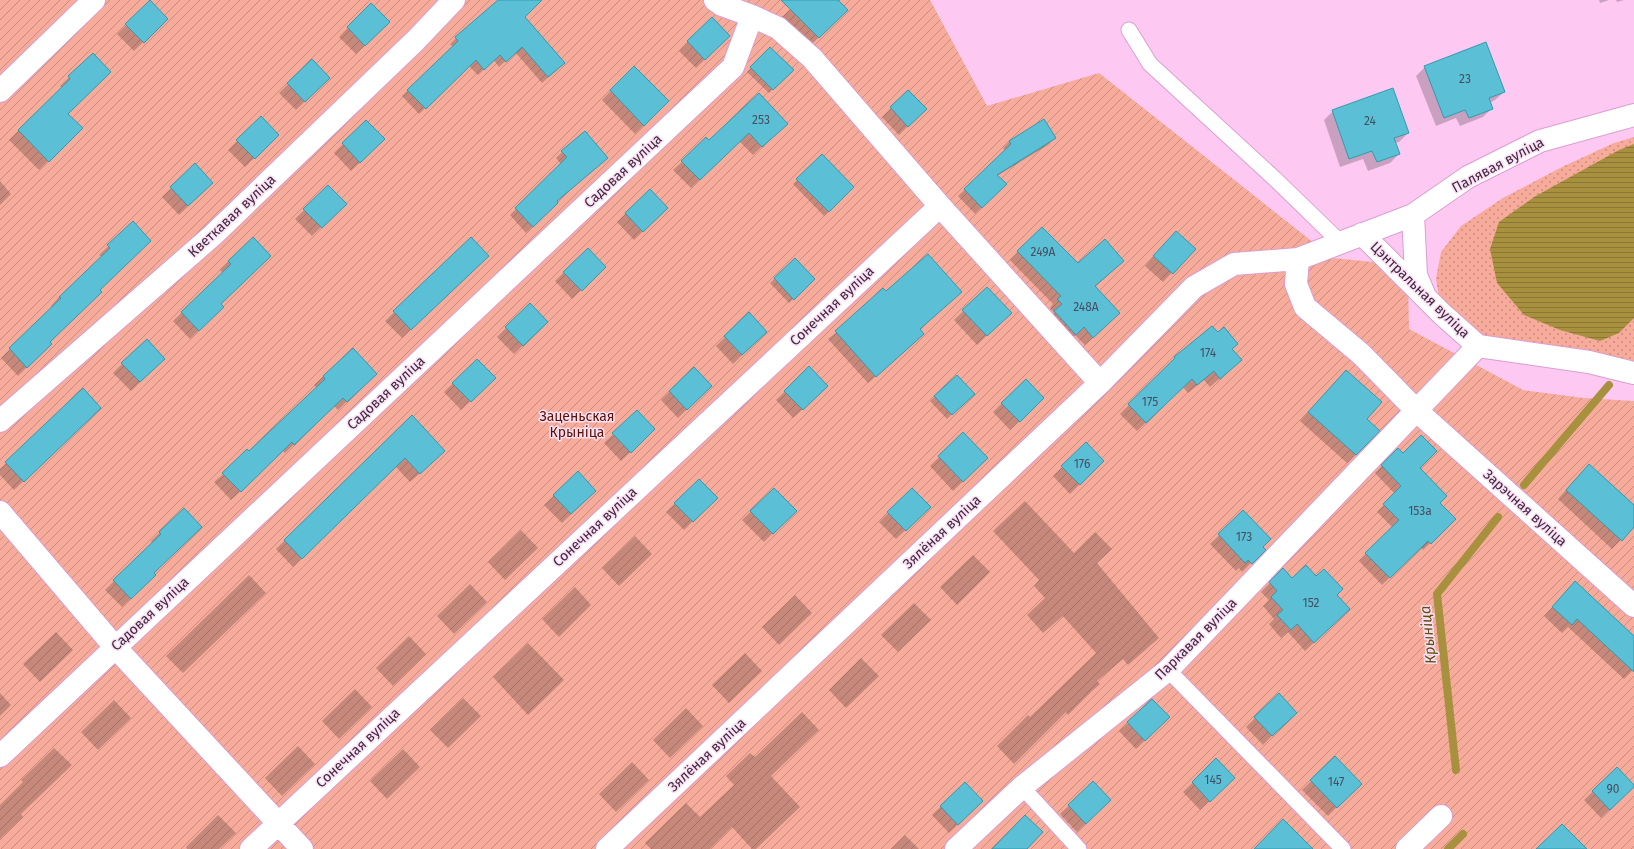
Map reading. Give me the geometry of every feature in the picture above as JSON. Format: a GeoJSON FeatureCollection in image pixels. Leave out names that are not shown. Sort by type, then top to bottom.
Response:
{"type":"FeatureCollection","features":[{"type":"Feature","properties":{"kind":"street"},"geometry":{"type":"LineString","coordinates":[[0,91],[94,0]]}},
{"type":"Feature","properties":{"kind":"street","name":"Кветкавая вуліца"},"geometry":{"type":"LineString","coordinates":[[0,421],[213,235],[416,40],[454,0]]}},
{"type":"Feature","properties":{"kind":"street"},"geometry":{"type":"LineString","coordinates":[[715,0],[722,5],[752,16],[778,28],[812,58],[940,206],[1100,383]]}},
{"type":"Feature","properties":{"kind":"street","name":"Садовая вуліца"},"geometry":{"type":"LineString","coordinates":[[0,756],[733,67],[752,16]]}},
{"type":"Feature","properties":{"kind":"street","name":"Палявая вуліца"},"geometry":{"type":"LineString","coordinates":[[1362,234],[1413,215],[1468,177],[1540,141],[1634,115]]}},
{"type":"Feature","properties":{"kind":"street","name":"Сонечная вуліца"},"geometry":{"type":"LineString","coordinates":[[251,849],[940,206]]}},
{"type":"Feature","properties":{"kind":"street"},"geometry":{"type":"LineString","coordinates":[[1413,215],[1416,275],[1424,295]]}},
{"type":"Feature","properties":{"kind":"street","name":"Зялёная вуліца"},"geometry":{"type":"LineString","coordinates":[[607,849],[1100,383],[1194,287],[1234,264],[1298,259],[1362,234]]}},
{"type":"Feature","properties":{"kind":"street","name":"Цэнтральная вуліца"},"geometry":{"type":"LineString","coordinates":[[1362,234],[1442,314],[1478,346],[1589,362],[1634,373]]}},
{"type":"Feature","properties":{"kind":"street"},"geometry":{"type":"LineString","coordinates":[[1298,259],[1296,284],[1305,307],[1361,354],[1417,411]]}},
{"type":"Feature","properties":{"kind":"street","name":"Цэнтральная вуліца"},"geometry":{"type":"LineString","coordinates":[[1417,411],[1478,346]]}},
{"type":"Feature","properties":{"kind":"street","name":"Зарэчная вуліца"},"geometry":{"type":"LineString","coordinates":[[1417,411],[1634,606]]}},
{"type":"Feature","properties":{"kind":"street","name":"Паркавая вуліца"},"geometry":{"type":"LineString","coordinates":[[956,849],[1022,787],[1168,670],[1417,411]]}},
{"type":"Feature","properties":{"kind":"street"},"geometry":{"type":"LineString","coordinates":[[0,512],[116,647],[302,849]]}},
{"type":"Feature","properties":{"kind":"street"},"geometry":{"type":"LineString","coordinates":[[1407,849],[1441,816]]}},
{"type":"Feature","properties":{"kind":"lane"},"geometry":{"type":"LineString","coordinates":[[1129,30],[1150,64],[1275,179],[1340,242]]}},
{"type":"Feature","properties":{"kind":"lane"},"geometry":{"type":"LineString","coordinates":[[1168,670],[1343,849]]}},
{"type":"Feature","properties":{"kind":"lane"},"geometry":{"type":"LineString","coordinates":[[1022,787],[1079,849]]}},
{"type":"Feature","properties":{"kind":"green space","name":"Заценьская Крыніца"},"geometry":{"type":"Polygon","coordinates":[[[0,0],[930,0],[987,106],[1099,73],[1333,258],[1383,263],[1408,285],[1409,329],[1523,390],[1584,398],[1634,401],[1634,849],[0,849],[0,0]]]}},
{"type":"Feature","properties":{"kind":"green space"},"geometry":{"type":"Polygon","coordinates":[[[1634,137],[1634,373],[1478,346],[1442,314],[1436,279],[1441,252],[1461,226],[1503,198],[1562,167],[1614,143],[1634,137]]]}},
{"type":"Feature","properties":{"kind":"shaded area"},"geometry":{"type":"Polygon","coordinates":[[[1634,144],[1634,318],[1619,333],[1600,341],[1560,330],[1524,315],[1497,283],[1490,249],[1499,222],[1534,197],[1619,150],[1634,144]]]}},
{"type":"Feature","properties":{"kind":"building"},"geometry":{"type":"Polygon","coordinates":[[[150,0],[168,19],[144,43],[125,24],[150,0]]]}},
{"type":"Feature","properties":{"kind":"building"},"geometry":{"type":"Polygon","coordinates":[[[498,0],[542,0],[525,17],[565,63],[548,77],[522,47],[506,62],[500,55],[484,70],[476,60],[426,109],[407,90],[458,41],[455,37],[498,0]]]}},
{"type":"Feature","properties":{"kind":"building"},"geometry":{"type":"Polygon","coordinates":[[[781,0],[838,0],[848,10],[819,38],[781,0]]]}},
{"type":"Feature","properties":{"kind":"building"},"geometry":{"type":"Polygon","coordinates":[[[371,3],[390,22],[365,46],[347,27],[371,3]]]}},
{"type":"Feature","properties":{"kind":"building"},"geometry":{"type":"Polygon","coordinates":[[[712,17],[730,36],[705,60],[687,41],[712,17]]]}},
{"type":"Feature","properties":{"kind":"building"},"geometry":{"type":"Polygon","coordinates":[[[1486,42],[1505,92],[1489,98],[1493,109],[1469,118],[1465,110],[1444,118],[1424,66],[1486,42]]]}},
{"type":"Feature","properties":{"kind":"building"},"geometry":{"type":"Polygon","coordinates":[[[770,47],[794,70],[773,90],[750,67],[770,47]]]}},
{"type":"Feature","properties":{"kind":"building"},"geometry":{"type":"Polygon","coordinates":[[[93,53],[111,72],[68,114],[83,128],[49,162],[18,130],[70,79],[68,76],[93,53]]]}},
{"type":"Feature","properties":{"kind":"building"},"geometry":{"type":"Polygon","coordinates":[[[312,59],[330,78],[305,102],[287,83],[312,59]]]}},
{"type":"Feature","properties":{"kind":"building"},"geometry":{"type":"Polygon","coordinates":[[[634,66],[669,101],[644,126],[610,90],[634,66]]]}},
{"type":"Feature","properties":{"kind":"building"},"geometry":{"type":"Polygon","coordinates":[[[1393,88],[1409,133],[1394,138],[1400,154],[1377,162],[1372,151],[1349,159],[1332,110],[1393,88]]]}},
{"type":"Feature","properties":{"kind":"building"},"geometry":{"type":"Polygon","coordinates":[[[908,90],[927,109],[908,127],[890,107],[908,90]]]}},
{"type":"Feature","properties":{"kind":"building"},"geometry":{"type":"Polygon","coordinates":[[[759,93],[788,124],[762,147],[749,133],[700,180],[681,161],[706,137],[709,140],[759,93]]]}},
{"type":"Feature","properties":{"kind":"building"},"geometry":{"type":"Polygon","coordinates":[[[261,116],[279,135],[255,159],[236,140],[261,116]]]}},
{"type":"Feature","properties":{"kind":"building"},"geometry":{"type":"Polygon","coordinates":[[[1044,119],[1056,138],[997,175],[1007,184],[982,208],[964,189],[1011,144],[1009,141],[1044,119]]]}},
{"type":"Feature","properties":{"kind":"building"},"geometry":{"type":"Polygon","coordinates":[[[366,120],[385,139],[360,163],[342,143],[366,120]]]}},
{"type":"Feature","properties":{"kind":"building"},"geometry":{"type":"Polygon","coordinates":[[[585,131],[608,158],[557,201],[558,203],[533,227],[515,208],[567,157],[561,151],[585,131]]]}},
{"type":"Feature","properties":{"kind":"building"},"geometry":{"type":"Polygon","coordinates":[[[822,154],[854,187],[829,212],[796,179],[822,154]]]}},
{"type":"Feature","properties":{"kind":"building"},"geometry":{"type":"Polygon","coordinates":[[[195,163],[213,183],[188,206],[170,187],[195,163]]]}},
{"type":"Feature","properties":{"kind":"building"},"geometry":{"type":"Polygon","coordinates":[[[328,185],[347,204],[322,228],[303,209],[328,185]]]}},
{"type":"Feature","properties":{"kind":"building"},"geometry":{"type":"Polygon","coordinates":[[[650,189],[668,208],[643,232],[625,213],[650,189]]]}},
{"type":"Feature","properties":{"kind":"building"},"geometry":{"type":"Polygon","coordinates":[[[133,221],[151,241],[100,290],[102,292],[50,342],[52,344],[27,368],[9,348],[110,248],[107,245],[133,221]]]}},
{"type":"Feature","properties":{"kind":"building"},"geometry":{"type":"Polygon","coordinates":[[[1042,227],[1078,263],[1105,239],[1124,261],[1095,286],[1120,313],[1093,338],[1084,327],[1076,335],[1054,311],[1062,304],[1057,299],[1061,296],[1017,251],[1042,227]]]}},
{"type":"Feature","properties":{"kind":"building"},"geometry":{"type":"Polygon","coordinates":[[[1176,231],[1196,249],[1173,274],[1153,256],[1176,231]]]}},
{"type":"Feature","properties":{"kind":"building"},"geometry":{"type":"Polygon","coordinates":[[[253,237],[271,256],[221,304],[224,307],[199,331],[181,312],[231,264],[228,261],[253,237]]]}},
{"type":"Feature","properties":{"kind":"building"},"geometry":{"type":"Polygon","coordinates":[[[471,237],[489,256],[411,330],[393,311],[471,237]]]}},
{"type":"Feature","properties":{"kind":"building"},"geometry":{"type":"Polygon","coordinates":[[[588,248],[606,267],[582,291],[563,272],[588,248]]]}},
{"type":"Feature","properties":{"kind":"building"},"geometry":{"type":"Polygon","coordinates":[[[928,254],[962,292],[920,329],[924,334],[876,377],[835,331],[883,288],[886,291],[928,254]]]}},
{"type":"Feature","properties":{"kind":"building"},"geometry":{"type":"Polygon","coordinates":[[[795,258],[815,279],[794,300],[774,278],[795,258]]]}},
{"type":"Feature","properties":{"kind":"building"},"geometry":{"type":"Polygon","coordinates":[[[987,287],[1012,313],[987,336],[962,310],[987,287]]]}},
{"type":"Feature","properties":{"kind":"building"},"geometry":{"type":"Polygon","coordinates":[[[530,303],[548,322],[523,346],[505,327],[530,303]]]}},
{"type":"Feature","properties":{"kind":"building"},"geometry":{"type":"Polygon","coordinates":[[[749,312],[767,332],[742,355],[724,336],[749,312]]]}},
{"type":"Feature","properties":{"kind":"building"},"geometry":{"type":"Polygon","coordinates":[[[1212,326],[1218,332],[1224,327],[1238,344],[1232,349],[1242,360],[1220,379],[1214,371],[1197,385],[1192,379],[1146,423],[1128,404],[1175,358],[1174,357],[1212,326]]]}},
{"type":"Feature","properties":{"kind":"building"},"geometry":{"type":"Polygon","coordinates":[[[147,339],[165,359],[140,382],[121,363],[147,339]]]}},
{"type":"Feature","properties":{"kind":"building"},"geometry":{"type":"Polygon","coordinates":[[[353,348],[377,374],[347,402],[343,398],[294,445],[292,442],[241,492],[222,473],[247,449],[249,451],[325,379],[323,376],[353,348]]]}},
{"type":"Feature","properties":{"kind":"building"},"geometry":{"type":"Polygon","coordinates":[[[477,359],[496,378],[471,402],[452,383],[477,359]]]}},
{"type":"Feature","properties":{"kind":"building"},"geometry":{"type":"Polygon","coordinates":[[[809,366],[828,386],[803,410],[784,391],[809,366]]]}},
{"type":"Feature","properties":{"kind":"building"},"geometry":{"type":"Polygon","coordinates":[[[694,367],[712,386],[687,410],[669,391],[694,367]]]}},
{"type":"Feature","properties":{"kind":"building"},"geometry":{"type":"Polygon","coordinates":[[[1346,370],[1382,402],[1367,419],[1380,431],[1356,455],[1308,412],[1346,370]]]}},
{"type":"Feature","properties":{"kind":"building"},"geometry":{"type":"Polygon","coordinates":[[[957,375],[975,394],[952,415],[934,396],[957,375]]]}},
{"type":"Feature","properties":{"kind":"building"},"geometry":{"type":"Polygon","coordinates":[[[1026,379],[1044,398],[1020,422],[1001,403],[1026,379]]]}},
{"type":"Feature","properties":{"kind":"building"},"geometry":{"type":"Polygon","coordinates":[[[83,388],[101,408],[24,482],[5,462],[83,388]]]}},
{"type":"Feature","properties":{"kind":"building"},"geometry":{"type":"Polygon","coordinates":[[[637,410],[655,429],[631,453],[612,433],[637,410]]]}},
{"type":"Feature","properties":{"kind":"building"},"geometry":{"type":"Polygon","coordinates":[[[412,415],[445,451],[420,474],[405,458],[302,559],[284,540],[412,415]]]}},
{"type":"Feature","properties":{"kind":"building"},"geometry":{"type":"Polygon","coordinates":[[[963,432],[988,458],[963,482],[938,456],[963,432]]]}},
{"type":"Feature","properties":{"kind":"building"},"geometry":{"type":"Polygon","coordinates":[[[1421,435],[1437,451],[1420,468],[1447,496],[1440,503],[1456,519],[1431,544],[1428,541],[1390,578],[1365,553],[1399,520],[1383,504],[1401,486],[1381,465],[1398,448],[1403,453],[1421,435]]]}},
{"type":"Feature","properties":{"kind":"building"},"geometry":{"type":"Polygon","coordinates":[[[1086,442],[1104,461],[1080,485],[1061,466],[1086,442]]]}},
{"type":"Feature","properties":{"kind":"building"},"geometry":{"type":"Polygon","coordinates":[[[1589,464],[1634,505],[1634,527],[1622,541],[1566,490],[1589,464]]]}},
{"type":"Feature","properties":{"kind":"building"},"geometry":{"type":"Polygon","coordinates":[[[578,471],[596,491],[571,514],[553,495],[578,471]]]}},
{"type":"Feature","properties":{"kind":"building"},"geometry":{"type":"Polygon","coordinates":[[[699,479],[718,498],[693,522],[674,503],[699,479]]]}},
{"type":"Feature","properties":{"kind":"building"},"geometry":{"type":"Polygon","coordinates":[[[774,488],[797,511],[773,534],[750,511],[774,488]]]}},
{"type":"Feature","properties":{"kind":"building"},"geometry":{"type":"Polygon","coordinates":[[[912,488],[931,507],[906,531],[887,512],[912,488]]]}},
{"type":"Feature","properties":{"kind":"building"},"geometry":{"type":"Polygon","coordinates":[[[184,508],[202,527],[154,573],[156,575],[131,599],[113,580],[161,534],[159,532],[184,508]]]}},
{"type":"Feature","properties":{"kind":"building"},"geometry":{"type":"Polygon","coordinates":[[[1243,510],[1271,539],[1263,547],[1266,550],[1252,564],[1248,560],[1245,563],[1218,534],[1243,510]]]}},
{"type":"Feature","properties":{"kind":"building"},"geometry":{"type":"Polygon","coordinates":[[[1306,565],[1316,576],[1324,569],[1343,589],[1337,595],[1350,609],[1314,643],[1297,624],[1291,630],[1277,615],[1283,610],[1271,597],[1277,591],[1269,582],[1283,568],[1292,578],[1306,565]]]}},
{"type":"Feature","properties":{"kind":"building"},"geometry":{"type":"Polygon","coordinates":[[[1575,581],[1634,636],[1634,672],[1577,619],[1572,625],[1552,607],[1575,581]]]}},
{"type":"Feature","properties":{"kind":"building"},"geometry":{"type":"Polygon","coordinates":[[[1279,693],[1297,713],[1272,736],[1254,717],[1279,693]]]}},
{"type":"Feature","properties":{"kind":"building"},"geometry":{"type":"Polygon","coordinates":[[[1152,699],[1170,717],[1145,741],[1127,722],[1152,699]]]}},
{"type":"Feature","properties":{"kind":"building"},"geometry":{"type":"Polygon","coordinates":[[[1335,756],[1362,784],[1337,808],[1310,780],[1335,756]]]}},
{"type":"Feature","properties":{"kind":"building"},"geometry":{"type":"Polygon","coordinates":[[[1216,758],[1235,778],[1210,802],[1192,782],[1216,758]]]}},
{"type":"Feature","properties":{"kind":"building"},"geometry":{"type":"Polygon","coordinates":[[[1617,767],[1634,785],[1634,787],[1610,810],[1592,791],[1617,767]]]}},
{"type":"Feature","properties":{"kind":"building"},"geometry":{"type":"Polygon","coordinates":[[[1093,781],[1111,800],[1086,824],[1068,805],[1093,781]]]}},
{"type":"Feature","properties":{"kind":"building"},"geometry":{"type":"Polygon","coordinates":[[[965,782],[983,801],[958,825],[940,806],[965,782]]]}},
{"type":"Feature","properties":{"kind":"building"},"geometry":{"type":"Polygon","coordinates":[[[1025,815],[1043,832],[1027,849],[992,849],[1025,815]]]}},
{"type":"Feature","properties":{"kind":"building"},"geometry":{"type":"Polygon","coordinates":[[[1283,819],[1313,849],[1254,849],[1283,819]]]}},
{"type":"Feature","properties":{"kind":"building"},"geometry":{"type":"Polygon","coordinates":[[[1562,824],[1587,849],[1536,849],[1562,824]]]}},
{"type":"Feature","properties":{"kind":"waterway","name":"Крыніца"},"geometry":{"type":"LineString","coordinates":[[1524,485],[1609,385]]}},
{"type":"Feature","properties":{"kind":"waterway","name":"Крыніца"},"geometry":{"type":"LineString","coordinates":[[1456,770],[1437,594],[1498,517]]}},
{"type":"Feature","properties":{"kind":"waterway","name":"Крыніца"},"geometry":{"type":"LineString","coordinates":[[1448,849],[1463,834]]}}]}
